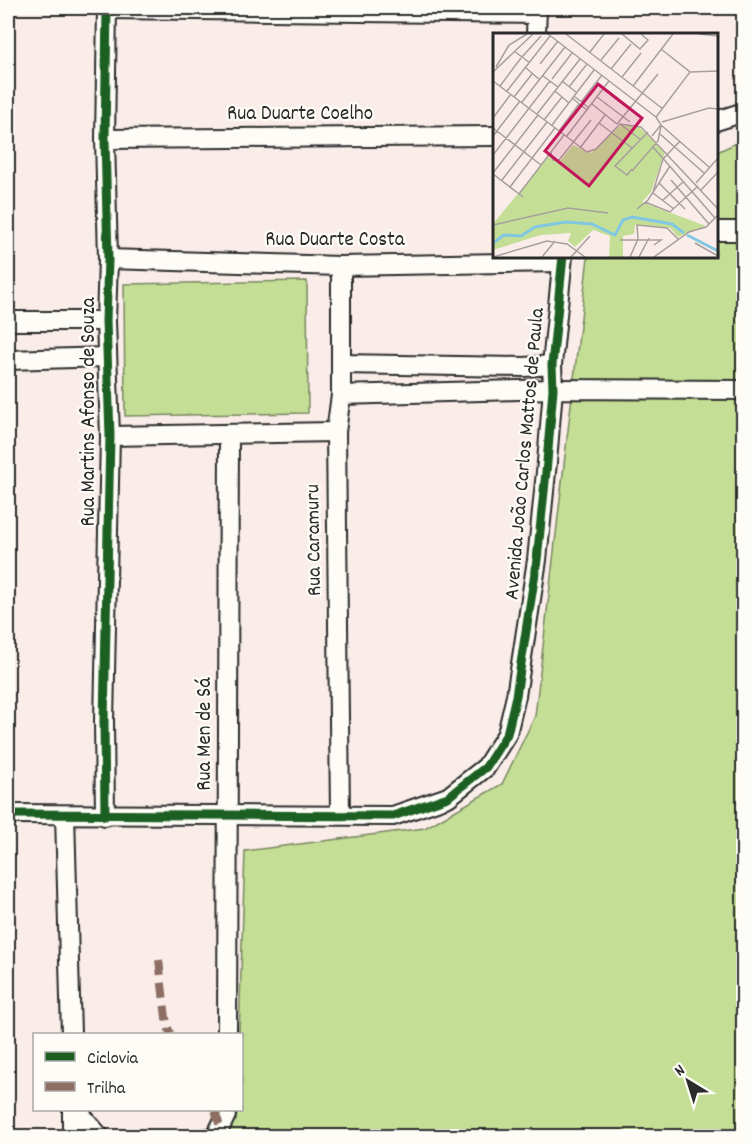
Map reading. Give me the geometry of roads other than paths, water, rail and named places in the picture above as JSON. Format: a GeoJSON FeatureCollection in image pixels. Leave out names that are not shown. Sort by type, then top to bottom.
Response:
{"type":"FeatureCollection","features":[{"type":"Feature","properties":{"kind":"street"},"geometry":{"type":"LineString","coordinates":[[107,8],[537,11],[536,33]]}},
{"type":"Feature","properties":{"kind":"street","name":"Rua Martins Afonso de Souza"},"geometry":{"type":"LineString","coordinates":[[105,816],[110,436],[106,321],[107,8]]}},
{"type":"Feature","properties":{"kind":"street"},"geometry":{"type":"LineString","coordinates":[[718,121],[744,112]]}},
{"type":"Feature","properties":{"kind":"street","name":"Rua Duarte Coelho"},"geometry":{"type":"LineString","coordinates":[[105,139],[493,136]]}},
{"type":"Feature","properties":{"kind":"street"},"geometry":{"type":"LineString","coordinates":[[718,231],[744,231]]}},
{"type":"Feature","properties":{"kind":"street","name":"Rua Duarte Costa"},"geometry":{"type":"LineString","coordinates":[[108,258],[341,266],[562,259]]}},
{"type":"Feature","properties":{"kind":"street","name":"Avenida João Carlos Mattos de Paula"},"geometry":{"type":"LineString","coordinates":[[8,814],[393,816],[448,797],[486,767],[507,734],[516,696],[537,560],[562,259]]}},
{"type":"Feature","properties":{"kind":"street","name":"Rua Caramuru"},"geometry":{"type":"LineString","coordinates":[[340,814],[336,432],[341,364],[341,266]]}},
{"type":"Feature","properties":{"kind":"street"},"geometry":{"type":"LineString","coordinates":[[8,321],[106,321]]}},
{"type":"Feature","properties":{"kind":"street"},"geometry":{"type":"LineString","coordinates":[[8,360],[107,357]]}},
{"type":"Feature","properties":{"kind":"street"},"geometry":{"type":"LineString","coordinates":[[341,364],[524,367],[552,365]]}},
{"type":"Feature","properties":{"kind":"street"},"geometry":{"type":"LineString","coordinates":[[340,394],[553,389],[744,390]]}},
{"type":"Feature","properties":{"kind":"street"},"geometry":{"type":"LineString","coordinates":[[110,436],[336,432]]}},
{"type":"Feature","properties":{"kind":"street","name":"Rua Men de Sá"},"geometry":{"type":"LineString","coordinates":[[227,1033],[229,434]]}},
{"type":"Feature","properties":{"kind":"street"},"geometry":{"type":"LineString","coordinates":[[65,815],[70,1033]]}},
{"type":"Feature","properties":{"kind":"street"},"geometry":{"type":"LineString","coordinates":[[72,1111],[72,1137]]}},
{"type":"Feature","properties":{"kind":"street"},"geometry":{"type":"LineString","coordinates":[[79,1111],[99,1137]]}},
{"type":"Feature","properties":{"kind":"street"},"geometry":{"type":"LineString","coordinates":[[216,1137],[226,1111]]}}]}
